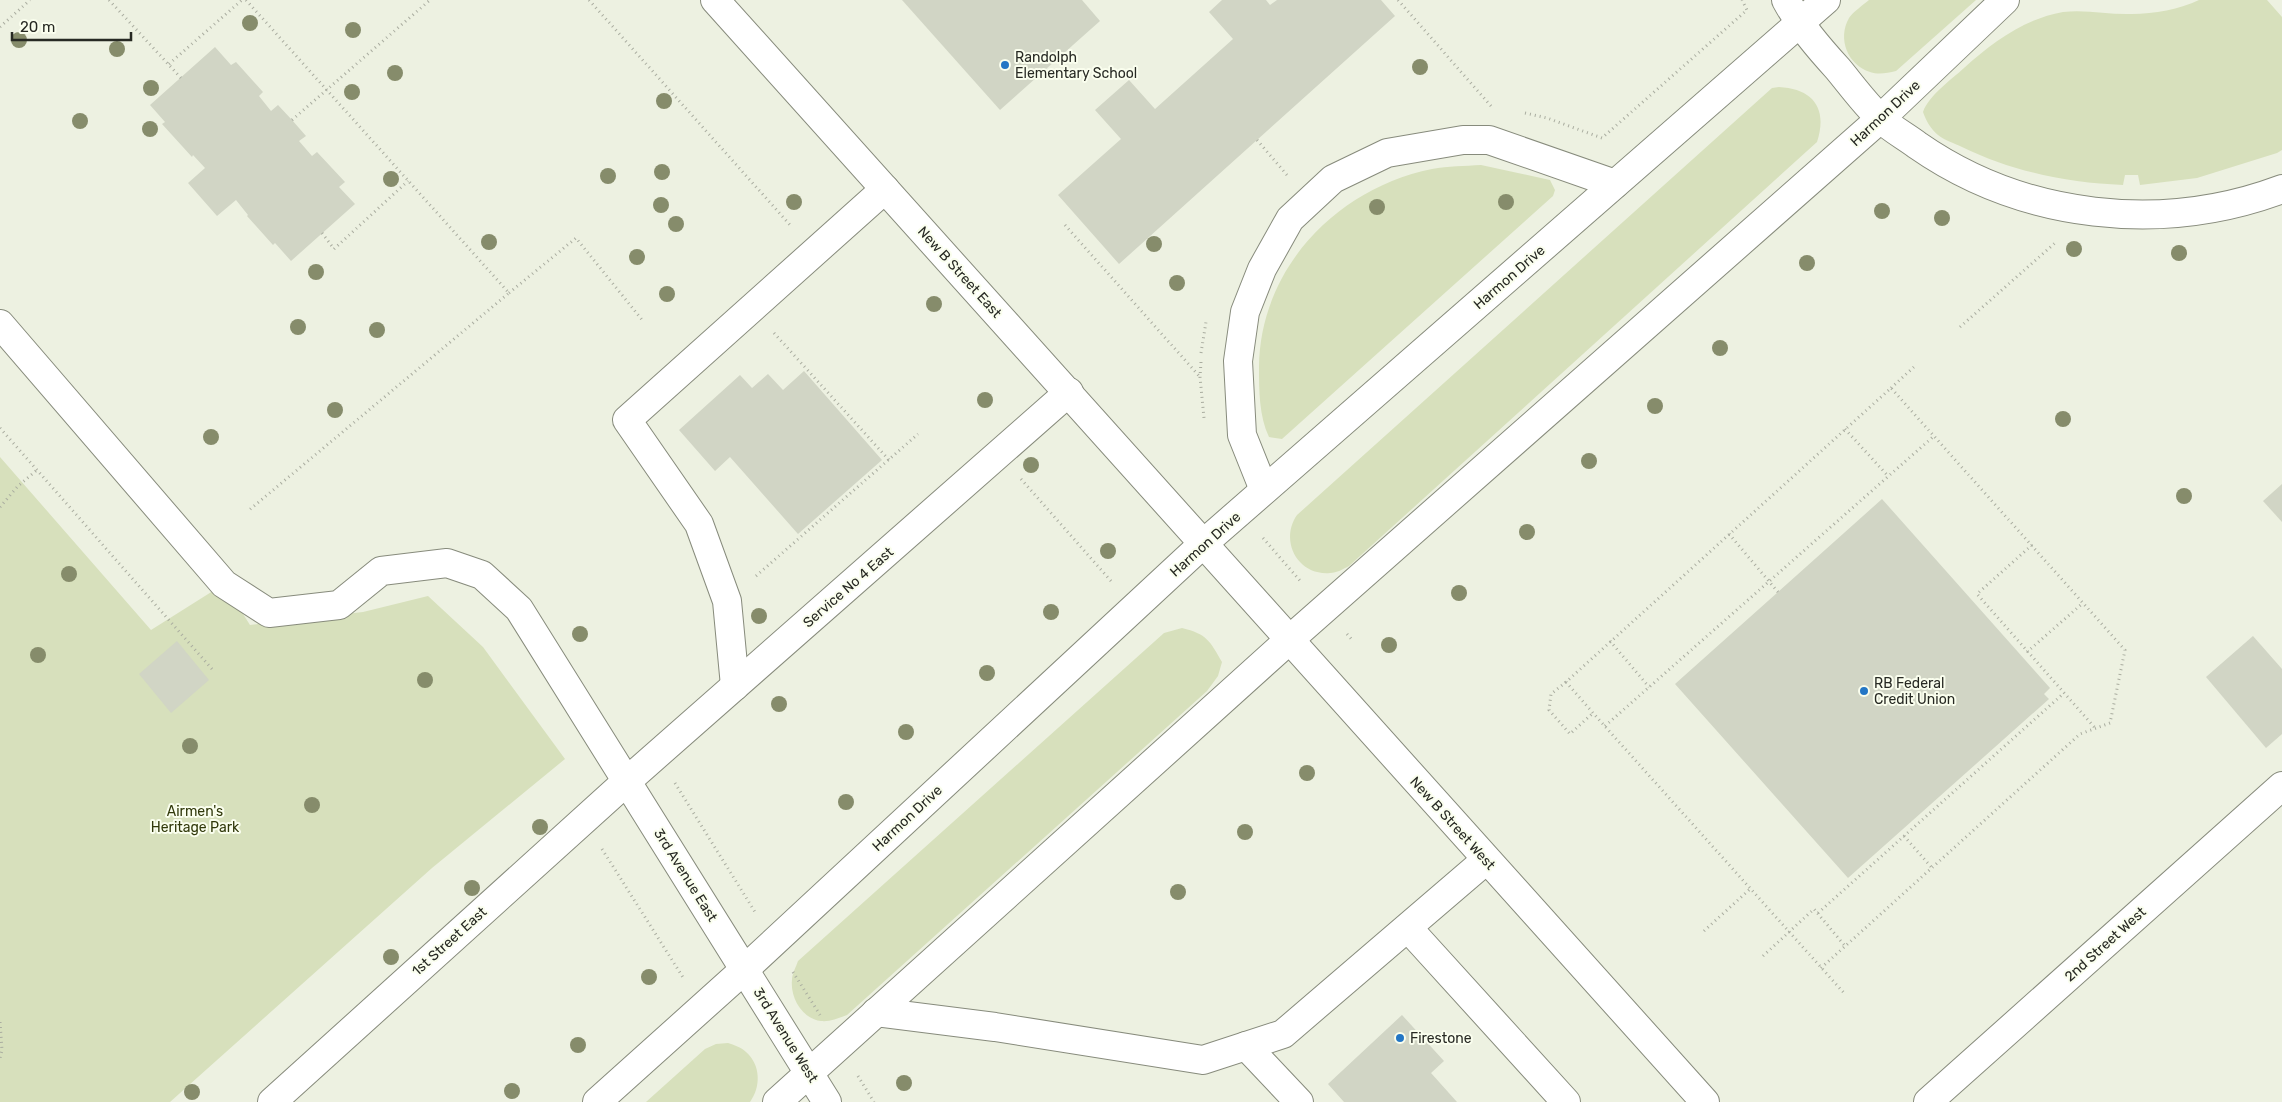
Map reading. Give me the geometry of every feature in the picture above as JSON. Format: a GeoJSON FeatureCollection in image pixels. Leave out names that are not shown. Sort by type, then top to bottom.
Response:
{"type":"FeatureCollection","features":[{"type":"Feature","properties":{"kind":"street","name":"New B Street East"},"geometry":{"type":"LineString","coordinates":[[715,0],[1204,543]]}},
{"type":"Feature","properties":{"kind":"street"},"geometry":{"type":"LineString","coordinates":[[1786,0],[1799,24],[1880,119],[1943,163],[2013,194],[2072,209],[2132,216],[2193,212],[2253,200],[2282,189]]}},
{"type":"Feature","properties":{"kind":"street","name":"Harmon Drive"},"geometry":{"type":"LineString","coordinates":[[597,1102],[745,969],[1204,543],[1826,0]]}},
{"type":"Feature","properties":{"kind":"street","name":"Harmon Drive"},"geometry":{"type":"LineString","coordinates":[[776,1102],[1288,640],[1880,119],[2005,0]]}},
{"type":"Feature","properties":{"kind":"street"},"geometry":{"type":"LineString","coordinates":[[1264,490],[1242,436],[1238,361],[1245,312],[1262,269],[1290,219],[1333,179],[1387,153],[1463,140],[1489,140],[1616,184]]}},
{"type":"Feature","properties":{"kind":"street"},"geometry":{"type":"LineString","coordinates":[[735,686],[727,601],[699,524],[627,420],[885,189]]}},
{"type":"Feature","properties":{"kind":"street","name":"3rd Avenue East"},"geometry":{"type":"LineString","coordinates":[[0,324],[224,584],[269,613],[339,605],[381,571],[447,563],[482,575],[519,609],[745,969]]}},
{"type":"Feature","properties":{"kind":"street","name":"Service No 4 East"},"geometry":{"type":"LineString","coordinates":[[626,781],[1068,392]]}},
{"type":"Feature","properties":{"kind":"street","name":"New B Street West"},"geometry":{"type":"LineString","coordinates":[[1204,543],[1288,640],[1705,1102]]}},
{"type":"Feature","properties":{"kind":"street","name":"1st Street East"},"geometry":{"type":"LineString","coordinates":[[272,1102],[626,781]]}},
{"type":"Feature","properties":{"kind":"street","name":"2nd Street West"},"geometry":{"type":"LineString","coordinates":[[1928,1102],[2282,786]]}},
{"type":"Feature","properties":{"kind":"street"},"geometry":{"type":"LineString","coordinates":[[876,1012],[995,1027],[1203,1060],[1283,1034],[1486,860]]}},
{"type":"Feature","properties":{"kind":"street"},"geometry":{"type":"LineString","coordinates":[[1408,928],[1566,1102]]}},
{"type":"Feature","properties":{"kind":"street","name":"3rd Avenue West"},"geometry":{"type":"LineString","coordinates":[[745,969],[827,1102]]}},
{"type":"Feature","properties":{"kind":"street"},"geometry":{"type":"LineString","coordinates":[[1246,1046],[1299,1102]]}},
{"type":"Feature","properties":{"kind":"path"},"geometry":{"type":"LineString","coordinates":[[0,27],[30,0]]}},
{"type":"Feature","properties":{"kind":"path"},"geometry":{"type":"LineString","coordinates":[[109,0],[181,78]]}},
{"type":"Feature","properties":{"kind":"path"},"geometry":{"type":"LineString","coordinates":[[169,64],[244,0],[509,293]]}},
{"type":"Feature","properties":{"kind":"path"},"geometry":{"type":"LineString","coordinates":[[292,120],[430,0]]}},
{"type":"Feature","properties":{"kind":"path"},"geometry":{"type":"LineString","coordinates":[[589,0],[815,252]]}},
{"type":"Feature","properties":{"kind":"path"},"geometry":{"type":"LineString","coordinates":[[1398,0],[1492,106],[1483,106]]}},
{"type":"Feature","properties":{"kind":"path"},"geometry":{"type":"LineString","coordinates":[[1519,112],[1547,118],[1602,138],[1748,10],[1742,0]]}},
{"type":"Feature","properties":{"kind":"path"},"geometry":{"type":"LineString","coordinates":[[1257,140],[1288,176]]}},
{"type":"Feature","properties":{"kind":"path"},"geometry":{"type":"LineString","coordinates":[[1283,181],[1294,170]]}},
{"type":"Feature","properties":{"kind":"path"},"geometry":{"type":"LineString","coordinates":[[322,233],[334,249],[408,180]]}},
{"type":"Feature","properties":{"kind":"path"},"geometry":{"type":"LineString","coordinates":[[1064,225],[1200,377]]}},
{"type":"Feature","properties":{"kind":"path"},"geometry":{"type":"LineString","coordinates":[[248,511],[576,238],[643,322]]}},
{"type":"Feature","properties":{"kind":"path"},"geometry":{"type":"LineString","coordinates":[[1960,327],[2055,243]]}},
{"type":"Feature","properties":{"kind":"path"},"geometry":{"type":"LineString","coordinates":[[1205,424],[1200,377],[1206,320]]}},
{"type":"Feature","properties":{"kind":"path"},"geometry":{"type":"LineString","coordinates":[[774,332],[889,460]]}},
{"type":"Feature","properties":{"kind":"path"},"geometry":{"type":"LineString","coordinates":[[1593,714],[1570,734],[1549,710],[1551,694],[1915,366]]}},
{"type":"Feature","properties":{"kind":"path"},"geometry":{"type":"LineString","coordinates":[[1821,968],[2080,734],[2110,722],[2125,650],[1891,388]]}},
{"type":"Feature","properties":{"kind":"path"},"geometry":{"type":"LineString","coordinates":[[0,428],[212,669]]}},
{"type":"Feature","properties":{"kind":"path"},"geometry":{"type":"LineString","coordinates":[[1845,429],[1888,476]]}},
{"type":"Feature","properties":{"kind":"path"},"geometry":{"type":"LineString","coordinates":[[727,601],[918,434]]}},
{"type":"Feature","properties":{"kind":"path"},"geometry":{"type":"LineString","coordinates":[[1605,726],[1934,436]]}},
{"type":"Feature","properties":{"kind":"path"},"geometry":{"type":"LineString","coordinates":[[999,454],[1115,586]]}},
{"type":"Feature","properties":{"kind":"path"},"geometry":{"type":"LineString","coordinates":[[0,507],[18,486],[37,470]]}},
{"type":"Feature","properties":{"kind":"path"},"geometry":{"type":"LineString","coordinates":[[1240,512],[1353,642]]}},
{"type":"Feature","properties":{"kind":"path"},"geometry":{"type":"LineString","coordinates":[[1729,534],[1778,592]]}},
{"type":"Feature","properties":{"kind":"path"},"geometry":{"type":"LineString","coordinates":[[2032,545],[1977,594],[2095,728]]}},
{"type":"Feature","properties":{"kind":"path"},"geometry":{"type":"LineString","coordinates":[[2027,652],[2084,603]]}},
{"type":"Feature","properties":{"kind":"path"},"geometry":{"type":"LineString","coordinates":[[1610,641],[1649,688]]}},
{"type":"Feature","properties":{"kind":"path"},"geometry":{"type":"LineString","coordinates":[[1566,682],[1844,994]]}},
{"type":"Feature","properties":{"kind":"path"},"geometry":{"type":"LineString","coordinates":[[1818,913],[2064,693]]}},
{"type":"Feature","properties":{"kind":"path"},"geometry":{"type":"LineString","coordinates":[[588,816],[602,849],[687,984]]}},
{"type":"Feature","properties":{"kind":"path"},"geometry":{"type":"LineString","coordinates":[[1904,836],[1932,868]]}},
{"type":"Feature","properties":{"kind":"path"},"geometry":{"type":"LineString","coordinates":[[1704,931],[1750,889]]}},
{"type":"Feature","properties":{"kind":"path"},"geometry":{"type":"LineString","coordinates":[[1763,956],[1814,909],[1845,946]]}},
{"type":"Feature","properties":{"kind":"path"},"geometry":{"type":"LineString","coordinates":[[0,1022],[2,1050],[0,1058]]}},
{"type":"Feature","properties":{"kind":"green space"},"geometry":{"type":"Polygon","coordinates":[[[1869,0],[1976,0],[1896,71],[1880,74],[1862,69],[1856,64],[1847,50],[1845,42],[1844,34],[1849,18],[1869,0]]]}},
{"type":"Feature","properties":{"kind":"green space"},"geometry":{"type":"Polygon","coordinates":[[[2199,0],[2267,0],[2282,17],[2282,150],[2277,153],[2197,178],[2140,185],[2138,175],[2125,175],[2123,185],[2102,184],[2040,174],[2000,163],[1940,137],[1927,122],[1923,112],[1935,94],[1975,58],[2010,33],[2035,20],[2049,15],[2072,11],[2124,14],[2149,13],[2175,8],[2199,0]]]}},
{"type":"Feature","properties":{"kind":"green space"},"geometry":{"type":"Polygon","coordinates":[[[1779,87],[1801,92],[1809,96],[1815,103],[1819,110],[1820,119],[1817,142],[1349,566],[1340,571],[1330,573],[1309,569],[1301,563],[1291,546],[1290,535],[1297,515],[1772,88],[1779,87]]]}},
{"type":"Feature","properties":{"kind":"green space"},"geometry":{"type":"Polygon","coordinates":[[[1481,165],[1550,180],[1555,190],[1553,196],[1282,439],[1269,437],[1261,412],[1259,367],[1263,331],[1273,297],[1289,265],[1311,238],[1336,214],[1365,194],[1398,179],[1432,169],[1481,165]]]}},
{"type":"Feature","properties":{"kind":"green space","name":"Airmen's Heritage Park"},"geometry":{"type":"Polygon","coordinates":[[[0,457],[151,630],[224,584],[250,625],[363,612],[428,596],[483,647],[565,759],[432,868],[170,1102],[0,1102],[0,457]]]}},
{"type":"Feature","properties":{"kind":"green space"},"geometry":{"type":"Polygon","coordinates":[[[1182,628],[1207,639],[1222,662],[1218,676],[1207,691],[847,1015],[821,1021],[803,1012],[795,1000],[792,987],[793,975],[798,961],[1164,633],[1182,628]]]}},
{"type":"Feature","properties":{"kind":"green space"},"geometry":{"type":"Polygon","coordinates":[[[728,1043],[744,1050],[751,1057],[757,1070],[758,1083],[750,1102],[646,1102],[705,1049],[716,1044],[728,1043]]]}},
{"type":"Feature","properties":{"kind":"building","name":"Randolph Elementary School"},"geometry":{"type":"Polygon","coordinates":[[[902,0],[1082,0],[1100,21],[1000,110],[902,0]]]}},
{"type":"Feature","properties":{"kind":"building"},"geometry":{"type":"Polygon","coordinates":[[[1222,0],[1266,0],[1270,5],[1277,0],[1381,0],[1395,16],[1119,264],[1058,195],[1121,139],[1095,110],[1129,80],[1155,109],[1233,39],[1209,12],[1222,0]]]}},
{"type":"Feature","properties":{"kind":"building"},"geometry":{"type":"Polygon","coordinates":[[[215,47],[231,65],[236,62],[263,92],[259,96],[271,111],[278,105],[292,120],[306,136],[299,141],[312,156],[317,152],[345,182],[339,187],[355,204],[291,261],[275,243],[273,245],[247,216],[236,200],[217,216],[188,183],[205,168],[193,155],[192,157],[162,124],[165,122],[150,105],[215,47]]]}},
{"type":"Feature","properties":{"kind":"building"},"geometry":{"type":"Polygon","coordinates":[[[804,371],[882,460],[798,534],[730,457],[715,471],[679,430],[740,375],[752,388],[768,374],[783,390],[804,371]]]}},
{"type":"Feature","properties":{"kind":"building"},"geometry":{"type":"Polygon","coordinates":[[[2282,484],[2282,522],[2263,501],[2282,484]]]}},
{"type":"Feature","properties":{"kind":"building","name":"RB Federal Credit Union"},"geometry":{"type":"Polygon","coordinates":[[[1882,499],[2050,688],[2044,694],[2049,699],[1848,878],[1675,684],[1882,499]]]}},
{"type":"Feature","properties":{"kind":"building"},"geometry":{"type":"Polygon","coordinates":[[[2253,636],[2282,669],[2282,734],[2266,748],[2206,677],[2253,636]]]}},
{"type":"Feature","properties":{"kind":"building"},"geometry":{"type":"Polygon","coordinates":[[[177,641],[209,680],[171,713],[139,674],[177,641]]]}},
{"type":"Feature","properties":{"kind":"building","name":"Firestone"},"geometry":{"type":"Polygon","coordinates":[[[1402,1015],[1444,1061],[1431,1073],[1457,1102],[1344,1102],[1328,1084],[1402,1015]]]}},
{"type":"Feature","properties":{"kind":"place","name":"Randolph Elementary School"},"geometry":{"type":"Point","coordinates":[1005,65]}},
{"type":"Feature","properties":{"kind":"place","name":"RB Federal Credit Union"},"geometry":{"type":"Point","coordinates":[1864,691]}},
{"type":"Feature","properties":{"kind":"place","name":"Firestone"},"geometry":{"type":"Point","coordinates":[1400,1038]}}]}
